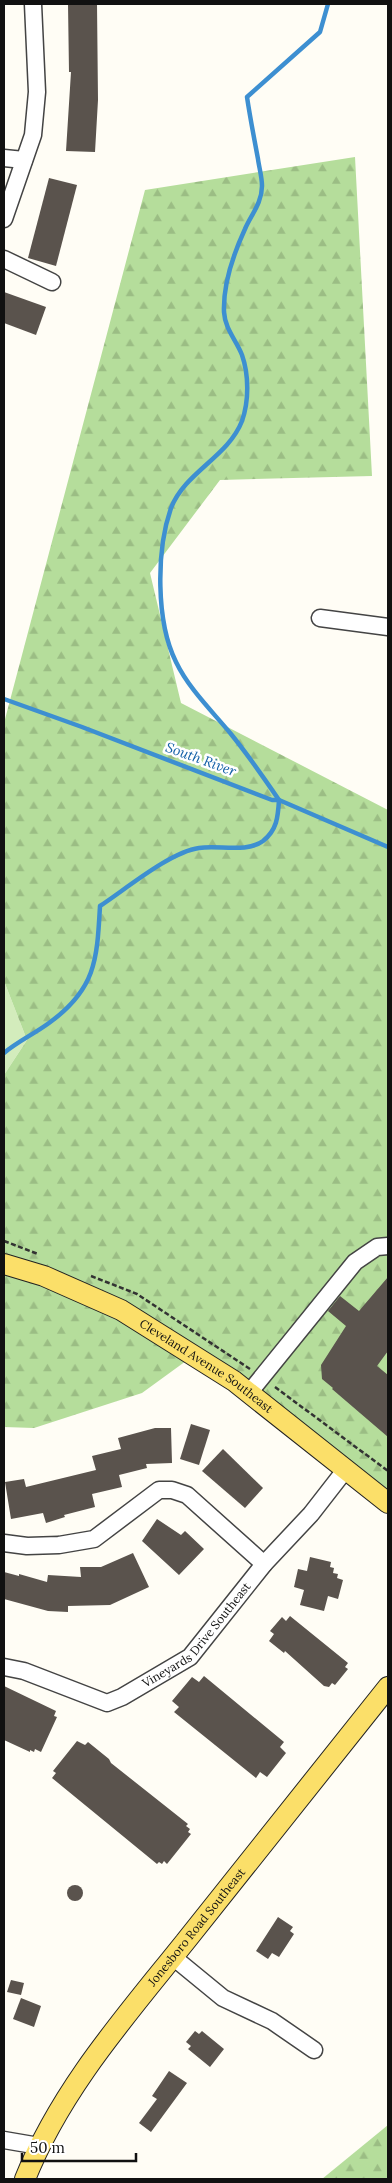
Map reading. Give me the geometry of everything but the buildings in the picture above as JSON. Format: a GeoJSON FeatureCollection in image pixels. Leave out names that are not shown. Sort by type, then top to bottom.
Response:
{"type":"FeatureCollection","features":[{"type":"Feature","properties":{"kind":"main road","name":"Cleveland Avenue Southeast"},"geometry":{"type":"LineString","coordinates":[[4,1264],[44,1276],[121,1310],[234,1380],[388,1503]]}},
{"type":"Feature","properties":{"kind":"main road","name":"Jonesboro Road Southeast"},"geometry":{"type":"LineString","coordinates":[[25,2179],[39,2146],[64,2100],[107,2038],[388,1687]]}},
{"type":"Feature","properties":{"kind":"street"},"geometry":{"type":"LineString","coordinates":[[4,220],[33,136],[37,92],[33,4]]}},
{"type":"Feature","properties":{"kind":"street"},"geometry":{"type":"LineString","coordinates":[[4,158],[24,160]]}},
{"type":"Feature","properties":{"kind":"street"},"geometry":{"type":"LineString","coordinates":[[4,259],[52,282]]}},
{"type":"Feature","properties":{"kind":"street"},"geometry":{"type":"LineString","coordinates":[[320,618],[388,627]]}},
{"type":"Feature","properties":{"kind":"street"},"geometry":{"type":"LineString","coordinates":[[249,1393],[355,1262],[378,1247],[388,1246]]}},
{"type":"Feature","properties":{"kind":"street","name":"Vineyards Drive Southeast"},"geometry":{"type":"LineString","coordinates":[[4,1667],[24,1672],[107,1703],[122,1697],[190,1657],[264,1564],[311,1514],[346,1469]]}},
{"type":"Feature","properties":{"kind":"street"},"geometry":{"type":"LineString","coordinates":[[4,1543],[27,1546],[59,1545],[94,1539],[159,1490],[172,1490],[187,1495],[264,1564]]}},
{"type":"Feature","properties":{"kind":"street"},"geometry":{"type":"LineString","coordinates":[[173,1957],[223,1998],[272,2021],[314,2050]]}},
{"type":"Feature","properties":{"kind":"street"},"geometry":{"type":"LineString","coordinates":[[4,2140],[39,2146]]}},
{"type":"Feature","properties":{"kind":"green space"},"geometry":{"type":"Polygon","coordinates":[[[355,157],[372,476],[220,480],[150,573],[181,703],[388,810],[388,1495],[186,1361],[142,1393],[34,1428],[4,1427],[4,1075],[27,1040],[4,981],[4,723],[145,190],[355,157]]]}},
{"type":"Feature","properties":{"kind":"green space"},"geometry":{"type":"Polygon","coordinates":[[[4,981],[27,1040],[4,1075],[4,981]]]}},
{"type":"Feature","properties":{"kind":"green space"},"geometry":{"type":"Polygon","coordinates":[[[388,2125],[388,2179],[322,2179],[388,2125]]]}},
{"type":"Feature","properties":{"kind":"waterway"},"geometry":{"type":"LineString","coordinates":[[4,1053],[65,1010],[85,985],[95,958],[100,906],[148,872],[175,856],[199,848],[241,848],[256,845],[268,837],[276,823],[279,800],[237,742],[194,691],[176,662],[169,646],[165,627],[160,586],[161,565],[166,525],[177,495],[236,434],[246,405],[247,379],[244,363],[240,350],[226,324],[224,301],[233,259],[262,192],[261,176],[247,97],[320,32],[328,4]]}},
{"type":"Feature","properties":{"kind":"waterway","name":"South River"},"geometry":{"type":"LineString","coordinates":[[4,699],[272,800],[279,800],[388,847]]}}]}
